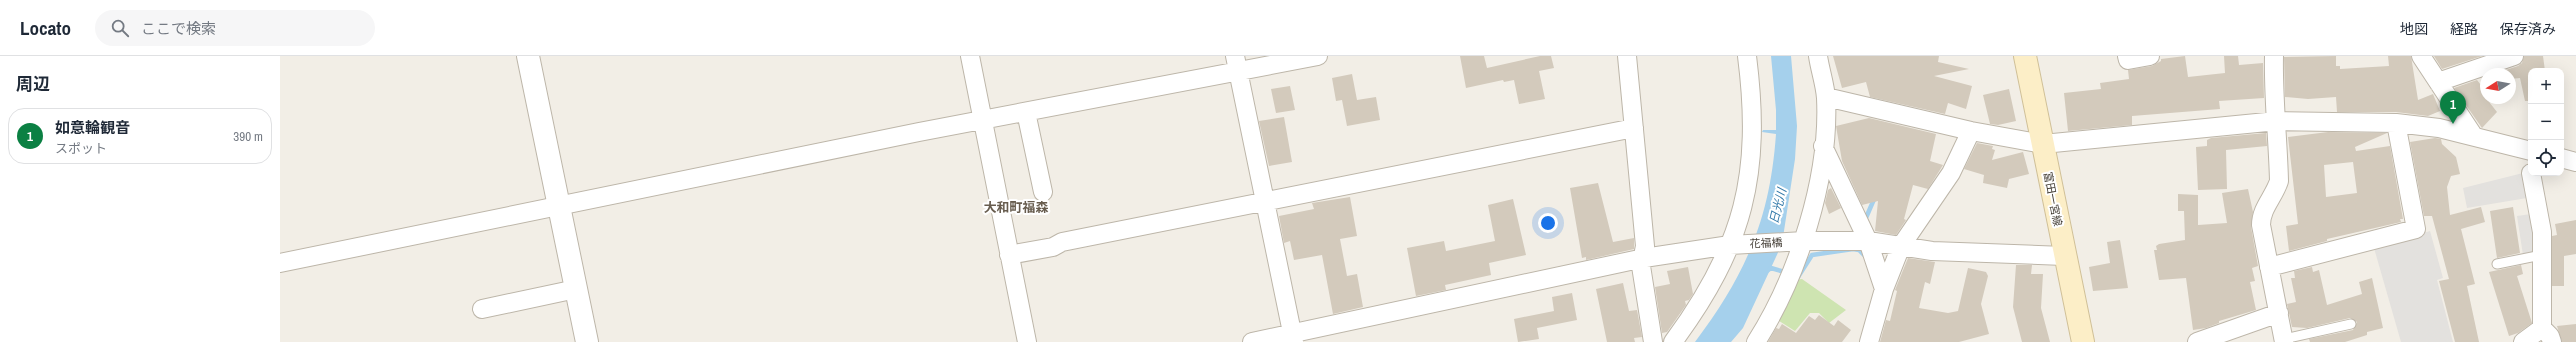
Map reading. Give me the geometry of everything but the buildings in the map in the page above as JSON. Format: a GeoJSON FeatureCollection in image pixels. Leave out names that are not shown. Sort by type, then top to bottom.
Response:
{"type":"FeatureCollection","features":[{"type":"Feature","properties":{"kind":"main road","name":"富田一宮線"},"geometry":{"type":"LineString","coordinates":[[2025,56],[2064,256],[2083,342]]}},
{"type":"Feature","properties":{"kind":"street"},"geometry":{"type":"LineString","coordinates":[[528,56],[587,342]]}},
{"type":"Feature","properties":{"kind":"street"},"geometry":{"type":"LineString","coordinates":[[970,56],[984,120],[1027,342]]}},
{"type":"Feature","properties":{"kind":"street"},"geometry":{"type":"LineString","coordinates":[[280,262],[559,204],[1026,112],[1237,64],[1318,56]]}},
{"type":"Feature","properties":{"kind":"street"},"geometry":{"type":"LineString","coordinates":[[1627,56],[1644,258],[1641,266],[1653,342]]}},
{"type":"Feature","properties":{"kind":"street"},"geometry":{"type":"LineString","coordinates":[[1673,342],[1713,280],[1732,245],[1741,213],[1751,168],[1753,123],[1747,56]]}},
{"type":"Feature","properties":{"kind":"street"},"geometry":{"type":"LineString","coordinates":[[1756,342],[1776,307],[1801,241],[1823,146],[1826,97],[1818,56]]}},
{"type":"Feature","properties":{"kind":"street"},"geometry":{"type":"LineString","coordinates":[[2127,56],[2128,60],[2150,56]]}},
{"type":"Feature","properties":{"kind":"street"},"geometry":{"type":"LineString","coordinates":[[2274,56],[2273,106],[2277,121],[2279,181],[2261,216],[2269,267],[2284,340]]}},
{"type":"Feature","properties":{"kind":"street"},"geometry":{"type":"LineString","coordinates":[[2421,56],[2473,135]]}},
{"type":"Feature","properties":{"kind":"street"},"geometry":{"type":"LineString","coordinates":[[2438,82],[2514,56]]}},
{"type":"Feature","properties":{"kind":"street"},"geometry":{"type":"LineString","coordinates":[[1237,64],[1294,338]]}},
{"type":"Feature","properties":{"kind":"street"},"geometry":{"type":"LineString","coordinates":[[1826,97],[1971,131],[2043,144],[2277,121],[2396,123],[2439,128],[2473,135],[2528,150]]}},
{"type":"Feature","properties":{"kind":"street"},"geometry":{"type":"LineString","coordinates":[[1026,112],[1043,192]]}},
{"type":"Feature","properties":{"kind":"street"},"geometry":{"type":"LineString","coordinates":[[2269,267],[2416,229],[2396,123]]}},
{"type":"Feature","properties":{"kind":"street"},"geometry":{"type":"LineString","coordinates":[[1009,255],[1053,247],[1062,242],[1634,128]]}},
{"type":"Feature","properties":{"kind":"street"},"geometry":{"type":"LineString","coordinates":[[1869,342],[1884,289],[1901,246],[1951,172],[1971,131]]}},
{"type":"Feature","properties":{"kind":"street"},"geometry":{"type":"LineString","coordinates":[[1823,146],[1868,241],[1884,289]]}},
{"type":"Feature","properties":{"kind":"street"},"geometry":{"type":"LineString","coordinates":[[2564,159],[2576,162]]}},
{"type":"Feature","properties":{"kind":"street"},"geometry":{"type":"LineString","coordinates":[[2523,342],[2547,335],[2542,232],[2532,176]]}},
{"type":"Feature","properties":{"kind":"street","name":"花福橋"},"geometry":{"type":"LineString","coordinates":[[1252,342],[1294,338],[1644,258],[1732,245],[1801,241],[1868,241],[1932,251],[2064,256]]}},
{"type":"Feature","properties":{"kind":"street"},"geometry":{"type":"LineString","coordinates":[[482,309],[576,290]]}},
{"type":"Feature","properties":{"kind":"street"},"geometry":{"type":"LineString","coordinates":[[2197,342],[2279,313]]}},
{"type":"Feature","properties":{"kind":"lane"},"geometry":{"type":"LineString","coordinates":[[2497,264],[2542,255]]}},
{"type":"Feature","properties":{"kind":"lane"},"geometry":{"type":"LineString","coordinates":[[2284,340],[2351,324]]}},
{"type":"Feature","properties":{"kind":"green space"},"geometry":{"type":"Polygon","coordinates":[[[1802,279],[1846,310],[1829,323],[1819,313],[1810,313],[1795,331],[1776,319],[1795,280],[1802,279]]]}},
{"type":"Feature","properties":{"kind":"shaded area"},"geometry":{"type":"Polygon","coordinates":[[[2523,173],[2527,198],[2467,208],[2463,188],[2523,173]]]}},
{"type":"Feature","properties":{"kind":"shaded area"},"geometry":{"type":"Polygon","coordinates":[[[2531,214],[2537,253],[2523,255],[2517,216],[2531,214]]]}},
{"type":"Feature","properties":{"kind":"shaded area"},"geometry":{"type":"Polygon","coordinates":[[[2430,231],[2443,278],[2437,280],[2453,342],[2401,342],[2374,248],[2430,231]]]}},
{"type":"Feature","properties":{"kind":"water","name":"日光川"},"geometry":{"type":"Polygon","coordinates":[[[1771,56],[1791,56],[1797,126],[1795,159],[1782,244],[1743,328],[1731,342],[1695,342],[1713,317],[1741,269],[1761,219],[1768,193],[1776,134],[1762,132],[1763,130],[1776,130],[1776,110],[1771,56]]]}},
{"type":"Feature","properties":{"kind":"waterway"},"geometry":{"type":"LineString","coordinates":[[1865,220],[1875,197]]}},
{"type":"Feature","properties":{"kind":"waterway"},"geometry":{"type":"LineString","coordinates":[[1798,277],[1812,255],[1853,249],[1859,250],[1864,255]]}},
{"type":"Feature","properties":{"kind":"waterway"},"geometry":{"type":"LineString","coordinates":[[1767,271],[1771,268],[1781,271]]}},
{"type":"Feature","properties":{"kind":"place","name":"如意輪観音"},"geometry":{"type":"Point","coordinates":[2453,124]}},
{"type":"Feature","properties":{"kind":"district","name":"大和町福森"},"geometry":{"type":"Point","coordinates":[1016,207]}}]}
